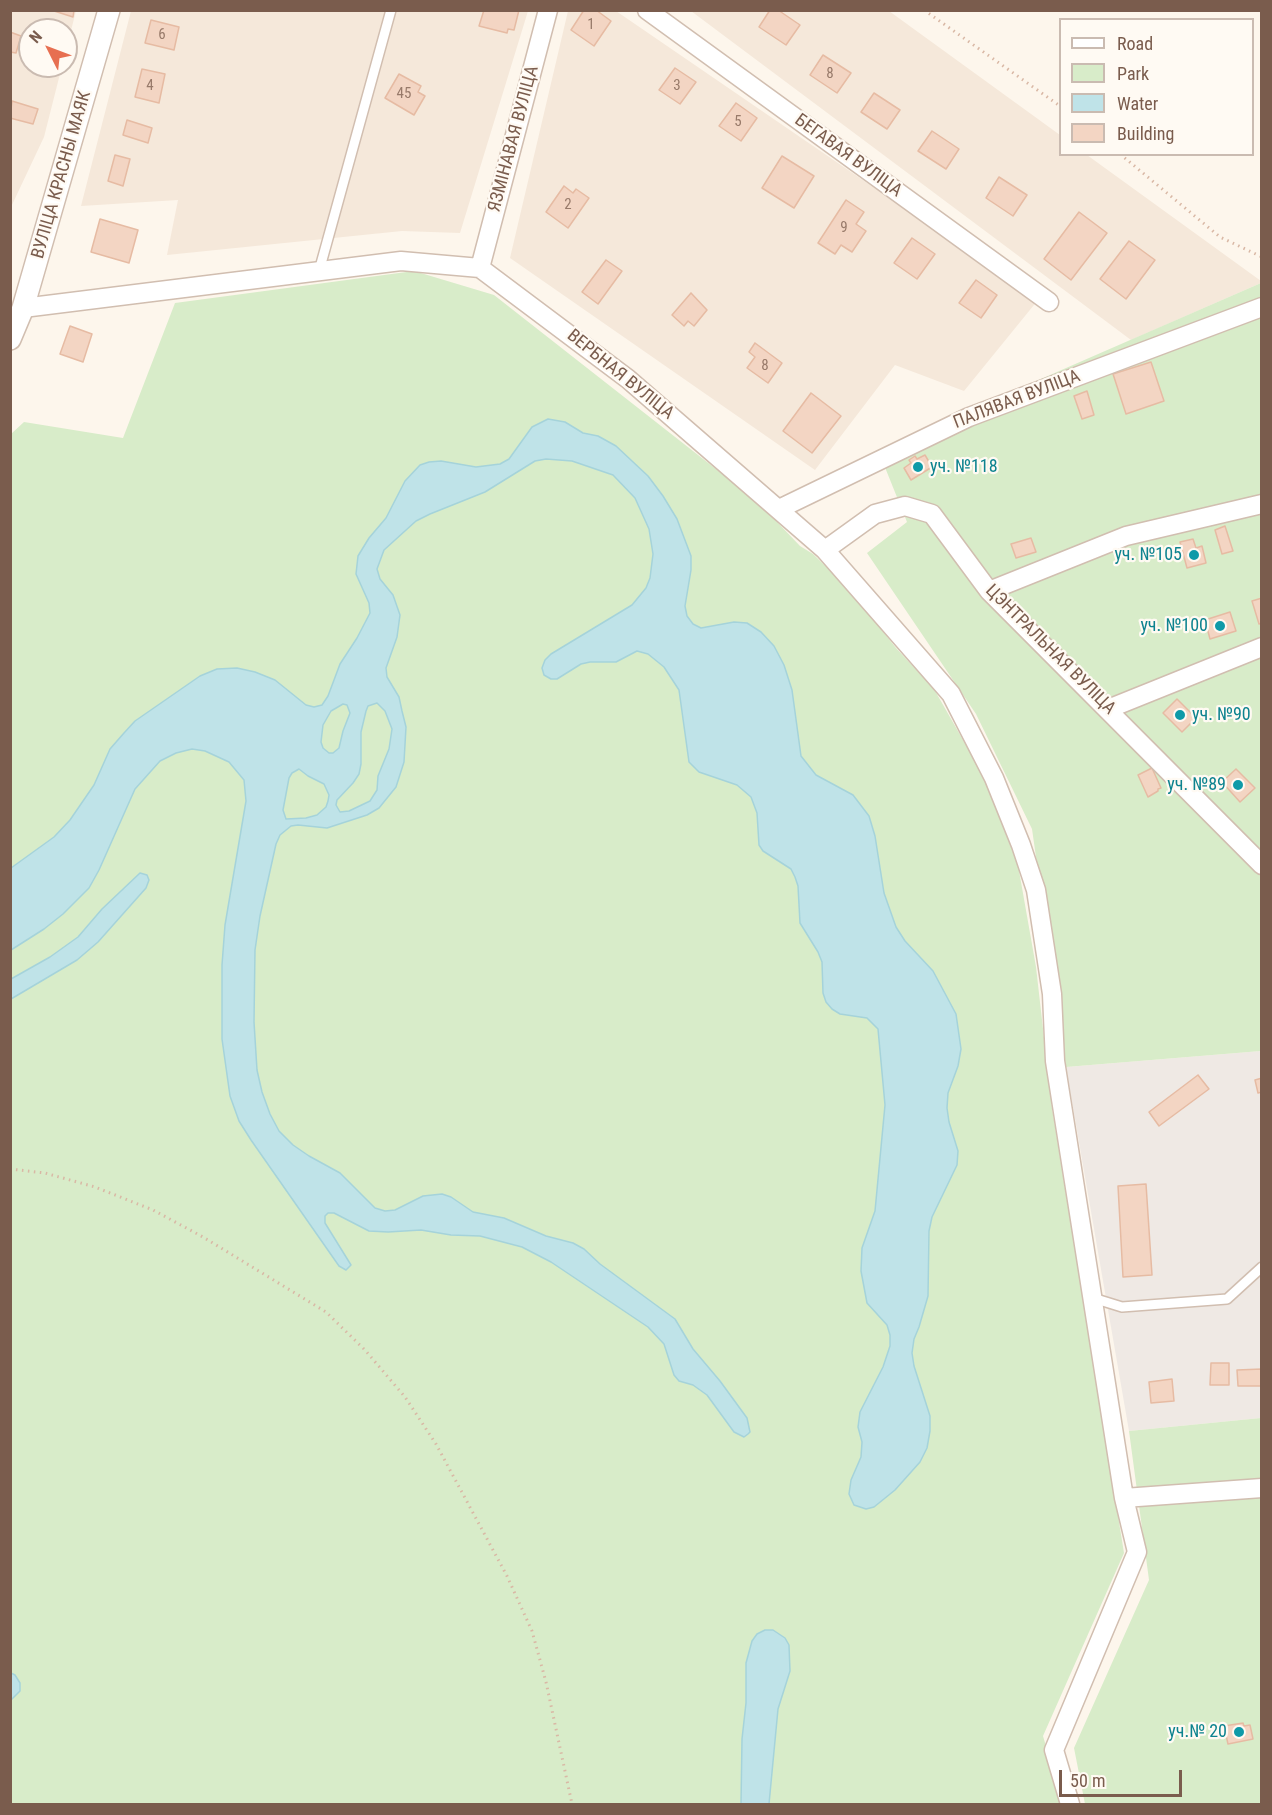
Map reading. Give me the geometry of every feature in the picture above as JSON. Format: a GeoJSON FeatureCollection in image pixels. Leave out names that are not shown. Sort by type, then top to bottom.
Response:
{"type":"FeatureCollection","features":[{"type":"Feature","properties":{"kind":"street","name":"ВУЛІЦА КРАСНЫ МАЯК"},"geometry":{"type":"LineString","coordinates":[[10,339],[23,309],[110,10]]}},
{"type":"Feature","properties":{"kind":"street","name":"ЯЗМІНАВАЯ ВУЛІЦА"},"geometry":{"type":"LineString","coordinates":[[480,268],[549,10]]}},
{"type":"Feature","properties":{"kind":"street","name":"БЕГАВАЯ ВУЛІЦА"},"geometry":{"type":"LineString","coordinates":[[647,10],[1049,302]]}},
{"type":"Feature","properties":{"kind":"street"},"geometry":{"type":"LineString","coordinates":[[23,309],[401,261],[480,268]]}},
{"type":"Feature","properties":{"kind":"street","name":"ВЕРБНАЯ ВУЛІЦА"},"geometry":{"type":"LineString","coordinates":[[480,268],[628,379],[825,550],[951,694],[994,778],[1021,845],[1036,890],[1051,982],[1055,1062],[1124,1498],[1137,1552],[1054,1750],[1070,1804]]}},
{"type":"Feature","properties":{"kind":"street","name":"ПАЛЯВАЯ ВУЛІЦА"},"geometry":{"type":"LineString","coordinates":[[779,509],[969,417],[1262,308]]}},
{"type":"Feature","properties":{"kind":"street"},"geometry":{"type":"LineString","coordinates":[[989,591],[1126,536],[1262,504]]}},
{"type":"Feature","properties":{"kind":"street","name":"ЦЭНТРАЛЬНАЯ ВУЛІЦА"},"geometry":{"type":"LineString","coordinates":[[825,550],[874,514],[905,506],[932,514],[989,591],[1262,865]]}},
{"type":"Feature","properties":{"kind":"street"},"geometry":{"type":"LineString","coordinates":[[1108,709],[1262,647]]}},
{"type":"Feature","properties":{"kind":"street"},"geometry":{"type":"LineString","coordinates":[[1124,1498],[1262,1488]]}},
{"type":"Feature","properties":{"kind":"lane"},"geometry":{"type":"LineString","coordinates":[[319,273],[391,10]]}},
{"type":"Feature","properties":{"kind":"lane"},"geometry":{"type":"LineString","coordinates":[[1093,1298],[1122,1307],[1227,1299],[1262,1267]]}},
{"type":"Feature","properties":{"kind":"path"},"geometry":{"type":"LineString","coordinates":[[924,10],[1059,105]]}},
{"type":"Feature","properties":{"kind":"path"},"geometry":{"type":"LineString","coordinates":[[1122,156],[1220,237],[1262,257]]}},
{"type":"Feature","properties":{"kind":"path"},"geometry":{"type":"LineString","coordinates":[[10,1169],[45,1173],[95,1187],[153,1210],[203,1237],[326,1312],[366,1350],[405,1397],[436,1444],[507,1576],[532,1631],[546,1683],[572,1804]]}},
{"type":"Feature","properties":{"kind":"shaded area"},"geometry":{"type":"Polygon","coordinates":[[[11,11],[76,11],[74,18],[18,18],[18,78],[59,78],[44,137],[11,207],[11,11]]]}},
{"type":"Feature","properties":{"kind":"shaded area"},"geometry":{"type":"Polygon","coordinates":[[[131,11],[528,11],[460,233],[402,231],[167,255],[178,200],[81,206],[131,11]]]}},
{"type":"Feature","properties":{"kind":"shaded area"},"geometry":{"type":"Polygon","coordinates":[[[568,11],[616,11],[1038,300],[964,391],[895,365],[815,470],[510,258],[568,11]]]}},
{"type":"Feature","properties":{"kind":"shaded area"},"geometry":{"type":"Polygon","coordinates":[[[691,11],[889,11],[1059,134],[1059,156],[1088,156],[1261,281],[1261,283],[1131,340],[691,11]]]}},
{"type":"Feature","properties":{"kind":"shaded area"},"geometry":{"type":"Polygon","coordinates":[[[1261,1051],[1261,1418],[1129,1431],[1066,1067],[1261,1051]]]}},
{"type":"Feature","properties":{"kind":"green space"},"geometry":{"type":"Polygon","coordinates":[[[414,271],[494,295],[758,502],[800,546],[813,554],[849,589],[896,648],[934,689],[983,775],[1018,865],[1036,967],[1052,1108],[1124,1553],[1043,1736],[1063,1804],[11,1804],[11,434],[24,422],[123,438],[175,303],[414,271]]]}},
{"type":"Feature","properties":{"kind":"green space"},"geometry":{"type":"Polygon","coordinates":[[[1261,283],[1261,1051],[1066,1067],[1032,829],[976,714],[867,553],[907,522],[878,450],[1261,283]]]}},
{"type":"Feature","properties":{"kind":"green space"},"geometry":{"type":"Polygon","coordinates":[[[1261,1418],[1261,1804],[1085,1804],[1074,1748],[1149,1580],[1129,1431],[1261,1418]]]}},
{"type":"Feature","properties":{"kind":"water"},"geometry":{"type":"Polygon","coordinates":[[[548,419],[565,422],[583,433],[598,436],[616,446],[648,476],[677,519],[691,556],[685,606],[687,616],[693,624],[701,628],[734,622],[747,623],[761,632],[774,646],[784,665],[792,690],[801,756],[816,775],[853,795],[869,816],[875,836],[884,893],[896,927],[905,941],[933,971],[956,1014],[961,1049],[958,1066],[948,1093],[947,1108],[958,1151],[957,1165],[932,1217],[929,1231],[928,1296],[914,1339],[912,1353],[930,1416],[930,1431],[927,1448],[920,1462],[895,1490],[874,1507],[866,1509],[854,1505],[849,1494],[851,1480],[861,1457],[862,1442],[858,1427],[860,1412],[883,1367],[890,1346],[887,1325],[867,1303],[861,1271],[862,1248],[875,1211],[885,1105],[878,1029],[867,1018],[840,1014],[826,1002],[823,993],[822,962],[800,923],[798,886],[795,877],[791,869],[763,851],[759,845],[757,813],[751,797],[737,785],[699,772],[689,762],[679,690],[664,667],[648,654],[637,651],[616,662],[581,664],[557,679],[544,675],[542,668],[545,660],[551,654],[632,605],[646,588],[650,578],[653,554],[649,529],[635,498],[613,475],[572,461],[546,459],[535,461],[485,492],[416,521],[384,550],[377,569],[380,579],[393,595],[400,615],[397,637],[386,668],[387,677],[399,697],[406,727],[404,762],[396,787],[379,808],[367,815],[327,828],[291,826],[280,835],[260,916],[255,950],[254,1022],[257,1070],[262,1092],[279,1131],[293,1145],[340,1173],[375,1208],[385,1211],[395,1210],[423,1196],[442,1194],[451,1197],[473,1212],[504,1218],[584,1249],[600,1264],[675,1319],[693,1349],[747,1418],[750,1432],[748,1434],[744,1437],[734,1432],[707,1395],[693,1385],[679,1381],[674,1375],[664,1344],[648,1327],[551,1262],[522,1247],[480,1236],[451,1235],[421,1230],[369,1231],[334,1213],[328,1213],[325,1216],[325,1223],[351,1265],[346,1270],[339,1266],[251,1140],[239,1121],[230,1096],[222,1039],[222,965],[225,925],[246,801],[244,780],[229,762],[205,751],[192,749],[176,753],[160,761],[135,789],[89,888],[63,914],[11,950],[11,868],[54,837],[70,820],[94,785],[110,749],[135,721],[200,676],[217,669],[237,668],[255,672],[275,680],[306,705],[314,707],[322,705],[328,696],[340,664],[370,613],[369,603],[356,574],[358,556],[369,538],[386,518],[405,481],[420,465],[429,462],[441,461],[476,467],[500,464],[509,459],[532,427],[548,419]],[[377,703],[368,706],[361,732],[359,774],[337,800],[336,805],[340,812],[349,811],[370,801],[377,790],[378,776],[389,749],[392,729],[385,711],[377,703]],[[343,704],[331,711],[323,725],[321,742],[323,748],[329,753],[339,748],[350,713],[347,705],[343,704]],[[299,769],[292,773],[283,810],[286,819],[317,815],[326,807],[328,801],[329,795],[324,784],[299,769]]]}},
{"type":"Feature","properties":{"kind":"water"},"geometry":{"type":"Polygon","coordinates":[[[140,873],[147,875],[149,880],[146,888],[98,942],[77,960],[11,999],[11,979],[50,957],[78,937],[102,909],[140,873]]]}},
{"type":"Feature","properties":{"kind":"water"},"geometry":{"type":"Polygon","coordinates":[[[765,1630],[773,1630],[785,1638],[789,1645],[790,1671],[778,1709],[769,1804],[741,1804],[746,1663],[752,1641],[757,1634],[765,1630]]]}},
{"type":"Feature","properties":{"kind":"water"},"geometry":{"type":"Polygon","coordinates":[[[11,1673],[20,1683],[20,1691],[11,1700],[11,1673]]]}},
{"type":"Feature","properties":{"kind":"building"},"geometry":{"type":"Polygon","coordinates":[[[51,10],[74,10],[73,17],[51,10]]]}},
{"type":"Feature","properties":{"kind":"building"},"geometry":{"type":"Polygon","coordinates":[[[484,10],[519,10],[514,30],[508,29],[507,33],[479,26],[484,10]]]}},
{"type":"Feature","properties":{"kind":"building"},"geometry":{"type":"Polygon","coordinates":[[[584,10],[596,10],[611,21],[594,46],[571,30],[584,10]]]}},
{"type":"Feature","properties":{"kind":"building"},"geometry":{"type":"Polygon","coordinates":[[[770,10],[778,10],[800,25],[786,45],[759,27],[770,10]]]}},
{"type":"Feature","properties":{"kind":"building"},"geometry":{"type":"Polygon","coordinates":[[[151,20],[179,27],[174,50],[145,43],[151,20]]]}},
{"type":"Feature","properties":{"kind":"building"},"geometry":{"type":"Polygon","coordinates":[[[10,32],[18,35],[18,46],[16,53],[10,52],[10,32]]]}},
{"type":"Feature","properties":{"kind":"building"},"geometry":{"type":"Polygon","coordinates":[[[823,55],[851,73],[837,93],[810,75],[823,55]]]}},
{"type":"Feature","properties":{"kind":"building"},"geometry":{"type":"Polygon","coordinates":[[[675,68],[696,82],[680,104],[659,90],[675,68]]]}},
{"type":"Feature","properties":{"kind":"building"},"geometry":{"type":"Polygon","coordinates":[[[142,69],[165,74],[159,103],[135,97],[142,69]]]}},
{"type":"Feature","properties":{"kind":"building"},"geometry":{"type":"Polygon","coordinates":[[[399,74],[421,86],[418,92],[425,96],[414,115],[385,98],[399,74]]]}},
{"type":"Feature","properties":{"kind":"building"},"geometry":{"type":"Polygon","coordinates":[[[874,93],[900,110],[887,129],[861,112],[874,93]]]}},
{"type":"Feature","properties":{"kind":"building"},"geometry":{"type":"Polygon","coordinates":[[[12,101],[38,109],[33,124],[10,118],[12,101]]]}},
{"type":"Feature","properties":{"kind":"building"},"geometry":{"type":"Polygon","coordinates":[[[736,103],[757,118],[741,141],[719,126],[736,103]]]}},
{"type":"Feature","properties":{"kind":"building"},"geometry":{"type":"Polygon","coordinates":[[[127,120],[152,128],[148,143],[123,135],[127,120]]]}},
{"type":"Feature","properties":{"kind":"building"},"geometry":{"type":"Polygon","coordinates":[[[932,131],[959,149],[946,169],[918,151],[932,131]]]}},
{"type":"Feature","properties":{"kind":"building"},"geometry":{"type":"Polygon","coordinates":[[[115,155],[130,159],[123,186],[108,181],[115,155]]]}},
{"type":"Feature","properties":{"kind":"building"},"geometry":{"type":"Polygon","coordinates":[[[782,156],[814,176],[794,208],[762,188],[782,156]]]}},
{"type":"Feature","properties":{"kind":"building"},"geometry":{"type":"Polygon","coordinates":[[[999,177],[1027,195],[1013,216],[986,198],[999,177]]]}},
{"type":"Feature","properties":{"kind":"building"},"geometry":{"type":"Polygon","coordinates":[[[564,186],[573,193],[576,189],[589,198],[568,228],[546,212],[564,186]]]}},
{"type":"Feature","properties":{"kind":"building"},"geometry":{"type":"Polygon","coordinates":[[[846,200],[864,212],[856,224],[866,231],[852,252],[841,245],[835,254],[818,243],[846,200]]]}},
{"type":"Feature","properties":{"kind":"building"},"geometry":{"type":"Polygon","coordinates":[[[1079,212],[1107,233],[1071,280],[1044,259],[1079,212]]]}},
{"type":"Feature","properties":{"kind":"building"},"geometry":{"type":"Polygon","coordinates":[[[100,219],[138,230],[129,263],[91,252],[100,219]]]}},
{"type":"Feature","properties":{"kind":"building"},"geometry":{"type":"Polygon","coordinates":[[[912,238],[935,254],[917,279],[894,263],[912,238]]]}},
{"type":"Feature","properties":{"kind":"building"},"geometry":{"type":"Polygon","coordinates":[[[1129,241],[1155,260],[1126,299],[1100,279],[1129,241]]]}},
{"type":"Feature","properties":{"kind":"building"},"geometry":{"type":"Polygon","coordinates":[[[606,260],[622,271],[598,304],[582,292],[606,260]]]}},
{"type":"Feature","properties":{"kind":"building"},"geometry":{"type":"Polygon","coordinates":[[[976,280],[997,295],[981,318],[959,303],[976,280]]]}},
{"type":"Feature","properties":{"kind":"building"},"geometry":{"type":"Polygon","coordinates":[[[691,293],[707,310],[694,326],[688,321],[684,326],[672,315],[691,293]]]}},
{"type":"Feature","properties":{"kind":"building"},"geometry":{"type":"Polygon","coordinates":[[[70,326],[92,334],[83,362],[60,354],[70,326]]]}},
{"type":"Feature","properties":{"kind":"building"},"geometry":{"type":"Polygon","coordinates":[[[755,343],[782,363],[768,383],[747,368],[755,357],[749,352],[755,343]]]}},
{"type":"Feature","properties":{"kind":"building"},"geometry":{"type":"Polygon","coordinates":[[[1151,362],[1164,401],[1126,414],[1113,374],[1151,362]]]}},
{"type":"Feature","properties":{"kind":"building"},"geometry":{"type":"Polygon","coordinates":[[[1087,391],[1094,415],[1082,419],[1074,396],[1087,391]]]}},
{"type":"Feature","properties":{"kind":"building"},"geometry":{"type":"Polygon","coordinates":[[[811,393],[841,416],[812,453],[783,431],[811,393]]]}},
{"type":"Feature","properties":{"kind":"building","name":"уч. №118"},"geometry":{"type":"Polygon","coordinates":[[[925,455],[932,467],[911,480],[904,468],[915,456],[917,459],[925,455]]]}},
{"type":"Feature","properties":{"kind":"building"},"geometry":{"type":"Polygon","coordinates":[[[1225,526],[1233,551],[1222,554],[1215,530],[1225,526]]]}},
{"type":"Feature","properties":{"kind":"building"},"geometry":{"type":"Polygon","coordinates":[[[1031,538],[1036,552],[1016,558],[1011,544],[1031,538]]]}},
{"type":"Feature","properties":{"kind":"building","name":"уч. №105"},"geometry":{"type":"Polygon","coordinates":[[[1193,539],[1196,548],[1202,546],[1206,563],[1187,568],[1180,542],[1193,539]]]}},
{"type":"Feature","properties":{"kind":"building"},"geometry":{"type":"Polygon","coordinates":[[[1262,598],[1262,623],[1259,624],[1252,601],[1262,598]]]}},
{"type":"Feature","properties":{"kind":"building","name":"уч. №100"},"geometry":{"type":"Polygon","coordinates":[[[1230,612],[1236,631],[1210,639],[1205,620],[1230,612]]]}},
{"type":"Feature","properties":{"kind":"building","name":"уч. №90"},"geometry":{"type":"Polygon","coordinates":[[[1177,699],[1196,718],[1182,732],[1163,713],[1177,699]]]}},
{"type":"Feature","properties":{"kind":"building"},"geometry":{"type":"Polygon","coordinates":[[[1152,768],[1161,788],[1148,797],[1138,775],[1152,768]]]}},
{"type":"Feature","properties":{"kind":"building","name":"уч. №89"},"geometry":{"type":"Polygon","coordinates":[[[1236,769],[1255,788],[1240,802],[1222,782],[1236,769]]]}},
{"type":"Feature","properties":{"kind":"building"},"geometry":{"type":"Polygon","coordinates":[[[1198,1075],[1209,1089],[1159,1126],[1149,1112],[1198,1075]]]}},
{"type":"Feature","properties":{"kind":"building"},"geometry":{"type":"Polygon","coordinates":[[[1262,1078],[1262,1092],[1258,1093],[1255,1080],[1262,1078]]]}},
{"type":"Feature","properties":{"kind":"building"},"geometry":{"type":"Polygon","coordinates":[[[1146,1184],[1152,1275],[1123,1277],[1118,1186],[1146,1184]]]}},
{"type":"Feature","properties":{"kind":"building"},"geometry":{"type":"Polygon","coordinates":[[[1211,1363],[1229,1363],[1229,1385],[1210,1385],[1211,1363]]]}},
{"type":"Feature","properties":{"kind":"building"},"geometry":{"type":"Polygon","coordinates":[[[1262,1369],[1262,1386],[1238,1386],[1237,1370],[1262,1369]]]}},
{"type":"Feature","properties":{"kind":"building"},"geometry":{"type":"Polygon","coordinates":[[[1172,1379],[1174,1401],[1151,1403],[1149,1382],[1172,1379]]]}},
{"type":"Feature","properties":{"kind":"building","name":"уч.№ 20"},"geometry":{"type":"Polygon","coordinates":[[[1243,1723],[1244,1726],[1250,1725],[1253,1739],[1228,1744],[1224,1726],[1243,1723]]]}},
{"type":"Feature","properties":{"kind":"place","name":"уч. №118"},"geometry":{"type":"Point","coordinates":[918,467]}},
{"type":"Feature","properties":{"kind":"place","name":"уч. №105"},"geometry":{"type":"Point","coordinates":[1194,555]}},
{"type":"Feature","properties":{"kind":"place","name":"уч. №100"},"geometry":{"type":"Point","coordinates":[1220,626]}},
{"type":"Feature","properties":{"kind":"place","name":"уч. №90"},"geometry":{"type":"Point","coordinates":[1180,715]}},
{"type":"Feature","properties":{"kind":"place","name":"уч. №89"},"geometry":{"type":"Point","coordinates":[1238,785]}},
{"type":"Feature","properties":{"kind":"place","name":"уч.№ 20"},"geometry":{"type":"Point","coordinates":[1239,1732]}}]}
